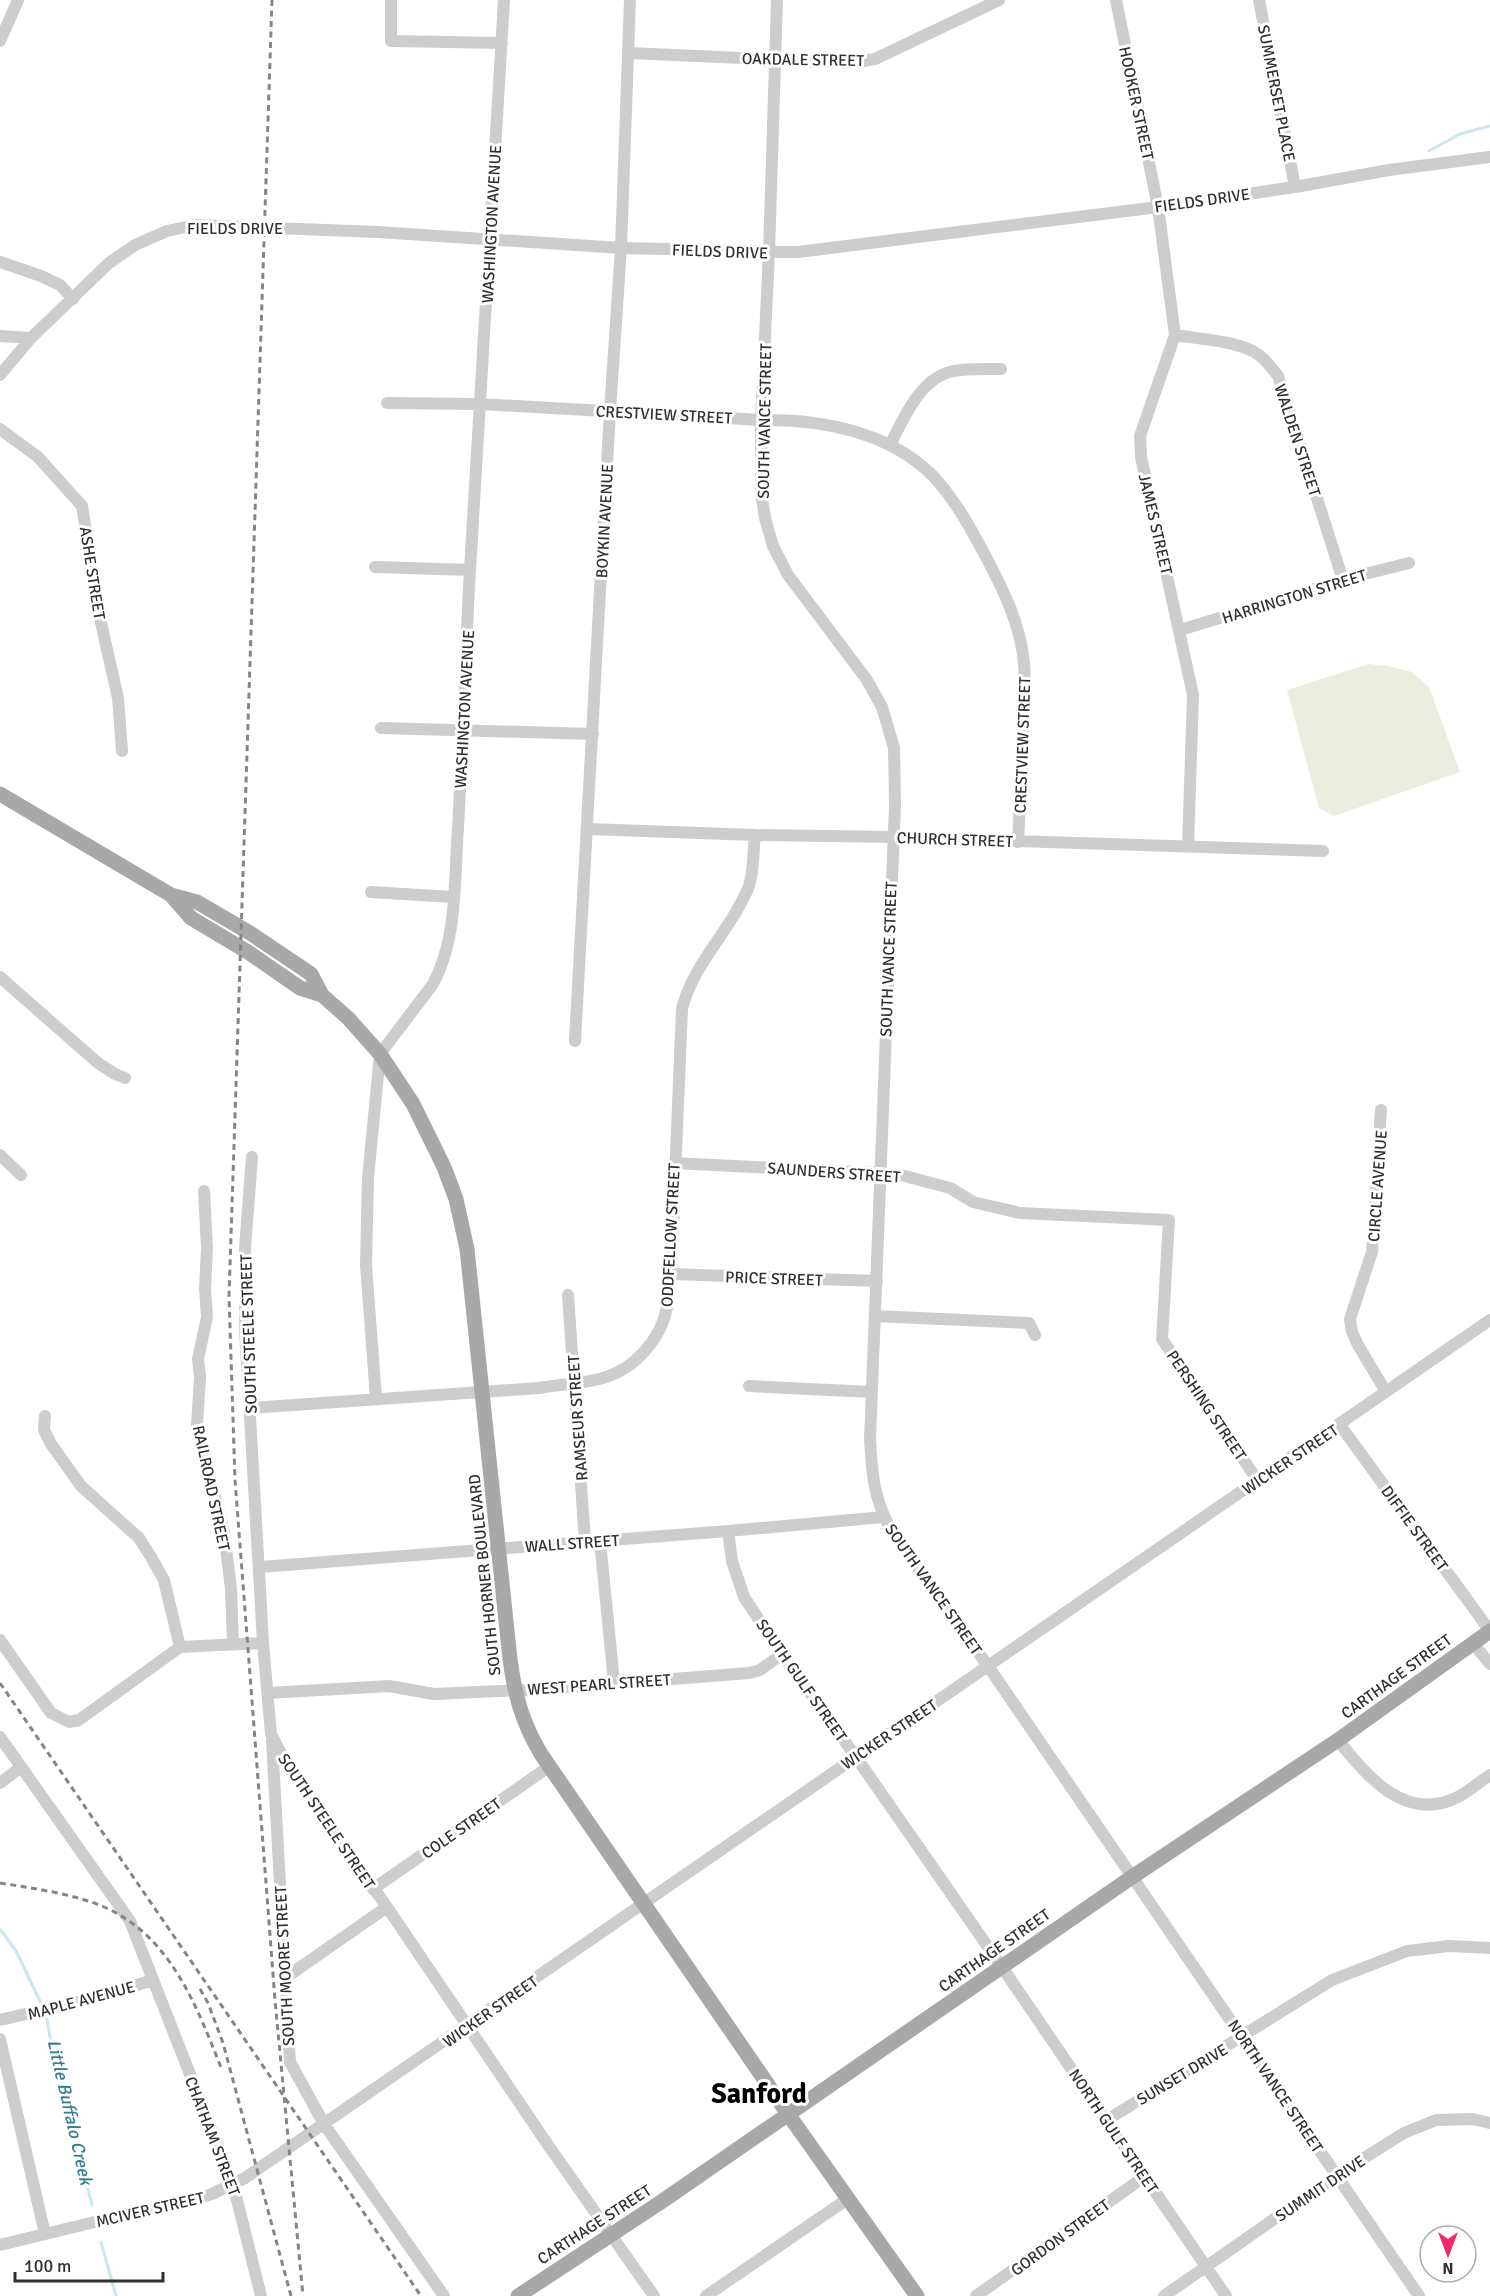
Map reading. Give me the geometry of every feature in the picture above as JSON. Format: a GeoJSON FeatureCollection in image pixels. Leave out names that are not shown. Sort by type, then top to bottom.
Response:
{"type":"FeatureCollection","features":[{"type":"Feature","properties":{"kind":"main road","name":"SOUTH HORNER BOULEVARD"},"geometry":{"type":"LineString","coordinates":[[0,795],[171,895],[197,902],[273,948],[310,974],[322,995],[348,1018],[380,1054],[427,1129],[456,1199],[472,1279],[514,1690],[528,1731],[788,2114],[917,2296]]}},
{"type":"Feature","properties":{"kind":"main road","name":"CARTHAGE STREET"},"geometry":{"type":"LineString","coordinates":[[518,2296],[788,2114],[1132,1876],[1338,1740],[1490,1631]]}},
{"type":"Feature","properties":{"kind":"street"},"geometry":{"type":"LineString","coordinates":[[0,41],[18,0]]}},
{"type":"Feature","properties":{"kind":"street"},"geometry":{"type":"LineString","coordinates":[[391,0],[391,41],[502,43]]}},
{"type":"Feature","properties":{"kind":"street","name":"WASHINGTON AVENUE"},"geometry":{"type":"LineString","coordinates":[[380,1054],[433,984],[439,972],[447,948],[453,897],[504,0]]}},
{"type":"Feature","properties":{"kind":"street","name":"BOYKIN AVENUE"},"geometry":{"type":"LineString","coordinates":[[575,1041],[621,248],[630,0]]}},
{"type":"Feature","properties":{"kind":"street","name":"SOUTH VANCE STREET"},"geometry":{"type":"LineString","coordinates":[[777,0],[761,420],[761,492],[765,518],[773,546],[788,575],[867,680],[882,707],[894,748],[893,837],[870,1439],[873,1483],[884,1517],[1132,1876]]}},
{"type":"Feature","properties":{"kind":"street","name":"OAKDALE STREET"},"geometry":{"type":"LineString","coordinates":[[629,53],[853,63],[875,59],[999,0]]}},
{"type":"Feature","properties":{"kind":"street","name":"HOOKER STREET"},"geometry":{"type":"LineString","coordinates":[[1116,0],[1158,207]]}},
{"type":"Feature","properties":{"kind":"street","name":"SUMMERSET PLACE"},"geometry":{"type":"LineString","coordinates":[[1259,0],[1296,187]]}},
{"type":"Feature","properties":{"kind":"street","name":"FIELDS DRIVE"},"geometry":{"type":"LineString","coordinates":[[0,375],[32,338],[109,263],[135,244],[167,231],[195,225],[378,232],[621,248],[798,252],[842,249],[1158,207],[1296,187],[1389,170],[1490,157]]}},
{"type":"Feature","properties":{"kind":"street","name":"JAMES STREET"},"geometry":{"type":"LineString","coordinates":[[1158,207],[1175,335],[1140,436],[1141,457],[1193,695],[1188,846]]}},
{"type":"Feature","properties":{"kind":"street"},"geometry":{"type":"LineString","coordinates":[[0,262],[60,285],[73,299]]}},
{"type":"Feature","properties":{"kind":"street","name":"WALDEN STREET"},"geometry":{"type":"LineString","coordinates":[[1175,335],[1240,347],[1257,353],[1269,363],[1278,376],[1343,580]]}},
{"type":"Feature","properties":{"kind":"street"},"geometry":{"type":"LineString","coordinates":[[0,336],[32,338]]}},
{"type":"Feature","properties":{"kind":"street"},"geometry":{"type":"LineString","coordinates":[[890,445],[908,411],[932,382],[952,371],[1001,369]]}},
{"type":"Feature","properties":{"kind":"street","name":"CRESTVIEW STREET"},"geometry":{"type":"LineString","coordinates":[[387,403],[480,404],[793,420],[830,424],[890,445],[908,455],[934,477],[963,514],[1015,619],[1024,663],[1018,842]]}},
{"type":"Feature","properties":{"kind":"street","name":"ASHE STREET"},"geometry":{"type":"LineString","coordinates":[[0,429],[38,457],[82,506],[99,614],[118,698],[122,751]]}},
{"type":"Feature","properties":{"kind":"street","name":"HARRINGTON STREET"},"geometry":{"type":"LineString","coordinates":[[1180,630],[1343,580],[1409,563]]}},
{"type":"Feature","properties":{"kind":"street"},"geometry":{"type":"LineString","coordinates":[[375,567],[470,570]]}},
{"type":"Feature","properties":{"kind":"street"},"geometry":{"type":"LineString","coordinates":[[381,728],[593,734]]}},
{"type":"Feature","properties":{"kind":"street","name":"CHURCH STREET"},"geometry":{"type":"LineString","coordinates":[[588,829],[1323,851]]}},
{"type":"Feature","properties":{"kind":"street","name":"ODDFELLOW STREET"},"geometry":{"type":"LineString","coordinates":[[251,1408],[539,1388],[604,1378],[625,1369],[642,1356],[660,1328],[667,1307],[671,1274],[681,1022],[686,992],[728,927],[750,884],[755,835]]}},
{"type":"Feature","properties":{"kind":"street"},"geometry":{"type":"LineString","coordinates":[[371,892],[453,897]]}},
{"type":"Feature","properties":{"kind":"street"},"geometry":{"type":"LineString","coordinates":[[0,977],[98,1063],[125,1078]]}},
{"type":"Feature","properties":{"kind":"street"},"geometry":{"type":"LineString","coordinates":[[376,1398],[366,1264],[368,1178],[380,1054]]}},
{"type":"Feature","properties":{"kind":"street","name":"CIRCLE AVENUE"},"geometry":{"type":"LineString","coordinates":[[1381,1110],[1372,1251],[1350,1319],[1352,1332],[1358,1345],[1386,1392]]}},
{"type":"Feature","properties":{"kind":"street"},"geometry":{"type":"LineString","coordinates":[[0,1155],[21,1175]]}},
{"type":"Feature","properties":{"kind":"street","name":"SOUTH STEELE STREET"},"geometry":{"type":"LineString","coordinates":[[252,1157],[245,1248],[245,1329],[263,1642],[271,1734],[288,1767],[654,2296]]}},
{"type":"Feature","properties":{"kind":"street","name":"SAUNDERS STREET"},"geometry":{"type":"LineString","coordinates":[[674,1163],[901,1175],[950,1188],[973,1202],[1020,1213],[1169,1220]]}},
{"type":"Feature","properties":{"kind":"street","name":"RAILROAD STREET"},"geometry":{"type":"LineString","coordinates":[[204,1191],[207,1317],[198,1359],[200,1377],[197,1425],[224,1532],[231,1588],[233,1643]]}},
{"type":"Feature","properties":{"kind":"street","name":"PERSHING STREET"},"geometry":{"type":"LineString","coordinates":[[1169,1220],[1162,1339],[1258,1481]]}},
{"type":"Feature","properties":{"kind":"street","name":"PRICE STREET"},"geometry":{"type":"LineString","coordinates":[[671,1274],[877,1281]]}},
{"type":"Feature","properties":{"kind":"street","name":"RAMSEUR STREET"},"geometry":{"type":"LineString","coordinates":[[568,1295],[585,1542]]}},
{"type":"Feature","properties":{"kind":"street"},"geometry":{"type":"LineString","coordinates":[[875,1316],[1029,1323],[1035,1335]]}},
{"type":"Feature","properties":{"kind":"street","name":"WICKER STREET"},"geometry":{"type":"LineString","coordinates":[[289,2149],[1490,1320]]}},
{"type":"Feature","properties":{"kind":"street"},"geometry":{"type":"LineString","coordinates":[[749,1386],[872,1392]]}},
{"type":"Feature","properties":{"kind":"street"},"geometry":{"type":"LineString","coordinates":[[45,1416],[44,1430],[51,1444],[81,1486],[139,1538],[151,1557],[164,1580],[180,1647]]}},
{"type":"Feature","properties":{"kind":"street","name":"DIFFIE STREET"},"geometry":{"type":"LineString","coordinates":[[1340,1425],[1490,1631]]}},
{"type":"Feature","properties":{"kind":"street","name":"WALL STREET"},"geometry":{"type":"LineString","coordinates":[[260,1567],[884,1517]]}},
{"type":"Feature","properties":{"kind":"street","name":"SOUTH GULF STREET"},"geometry":{"type":"LineString","coordinates":[[728,1531],[732,1561],[744,1597],[1002,1966]]}},
{"type":"Feature","properties":{"kind":"street"},"geometry":{"type":"LineString","coordinates":[[600,1540],[614,1682]]}},
{"type":"Feature","properties":{"kind":"street"},"geometry":{"type":"LineString","coordinates":[[0,1640],[51,1713],[69,1722],[79,1720],[180,1647],[263,1642]]}},
{"type":"Feature","properties":{"kind":"street"},"geometry":{"type":"LineString","coordinates":[[1473,1643],[1490,1664]]}},
{"type":"Feature","properties":{"kind":"street","name":"WEST PEARL STREET"},"geometry":{"type":"LineString","coordinates":[[268,1693],[378,1686],[434,1694],[514,1690],[749,1672],[760,1670],[782,1654]]}},
{"type":"Feature","properties":{"kind":"street","name":"SOUTH MOORE STREET"},"geometry":{"type":"LineString","coordinates":[[271,1734],[290,2062],[324,2124],[444,2296]]}},
{"type":"Feature","properties":{"kind":"street","name":"CHATHAM STREET"},"geometry":{"type":"LineString","coordinates":[[0,1737],[117,1900],[139,1939],[233,2184],[261,2296]]}},
{"type":"Feature","properties":{"kind":"street"},"geometry":{"type":"LineString","coordinates":[[1338,1740],[1360,1769],[1384,1790],[1411,1803],[1441,1803],[1457,1798],[1490,1775]]}},
{"type":"Feature","properties":{"kind":"street","name":"COLE STREET"},"geometry":{"type":"LineString","coordinates":[[373,1889],[550,1766]]}},
{"type":"Feature","properties":{"kind":"street"},"geometry":{"type":"LineString","coordinates":[[0,1783],[21,1767]]}},
{"type":"Feature","properties":{"kind":"street","name":"NORTH VANCE STREET"},"geometry":{"type":"LineString","coordinates":[[1132,1876],[1419,2296]]}},
{"type":"Feature","properties":{"kind":"street"},"geometry":{"type":"LineString","coordinates":[[285,1978],[387,1907]]}},
{"type":"Feature","properties":{"kind":"street","name":"SUNSET DRIVE"},"geometry":{"type":"LineString","coordinates":[[1107,2120],[1332,1980],[1393,1955],[1449,1946],[1490,1948]]}},
{"type":"Feature","properties":{"kind":"street","name":"NORTH GULF STREET"},"geometry":{"type":"LineString","coordinates":[[1002,1966],[1226,2296]]}},
{"type":"Feature","properties":{"kind":"street","name":"MAPLE AVENUE"},"geometry":{"type":"LineString","coordinates":[[0,2020],[95,1998],[152,1976]]}},
{"type":"Feature","properties":{"kind":"street"},"geometry":{"type":"LineString","coordinates":[[0,2039],[45,2234]]}},
{"type":"Feature","properties":{"kind":"street","name":"SUMMIT DRIVE"},"geometry":{"type":"LineString","coordinates":[[1164,2296],[1337,2175],[1404,2133],[1436,2120],[1472,2119],[1490,2123]]}},
{"type":"Feature","properties":{"kind":"street","name":"MCIVER STREET"},"geometry":{"type":"LineString","coordinates":[[0,2245],[172,2206],[212,2194],[245,2178],[289,2149]]}},
{"type":"Feature","properties":{"kind":"street","name":"GORDON STREET"},"geometry":{"type":"LineString","coordinates":[[976,2296],[1144,2177]]}},
{"type":"Feature","properties":{"kind":"street"},"geometry":{"type":"LineString","coordinates":[[706,2296],[849,2198]]}},
{"type":"Feature","properties":{"kind":"green space"},"geometry":{"type":"Polygon","coordinates":[[[1368,664],[1412,672],[1429,687],[1460,772],[1334,816],[1319,808],[1287,690],[1368,664]]]}},
{"type":"Feature","properties":{"kind":"waterway"},"geometry":{"type":"LineString","coordinates":[[1429,151],[1460,134],[1490,126]]}},
{"type":"Feature","properties":{"kind":"waterway","name":"Little Buffalo Creek"},"geometry":{"type":"LineString","coordinates":[[0,1929],[16,1951],[41,2003]]}},
{"type":"Feature","properties":{"kind":"waterway","name":"Little Buffalo Creek"},"geometry":{"type":"LineString","coordinates":[[47,2019],[92,2205]]}},
{"type":"Feature","properties":{"kind":"waterway","name":"Little Buffalo Creek"},"geometry":{"type":"LineString","coordinates":[[101,2242],[116,2296]]}},
{"type":"Feature","properties":{"kind":"railway"},"geometry":{"type":"LineString","coordinates":[[272,0],[229,1296],[235,1480],[275,2000],[303,2296]]}},
{"type":"Feature","properties":{"kind":"railway"},"geometry":{"type":"LineString","coordinates":[[0,1683],[421,2296]]}},
{"type":"Feature","properties":{"kind":"railway"},"geometry":{"type":"LineString","coordinates":[[0,1883],[53,1892],[92,1902],[127,1920],[147,1936],[179,1976],[222,2070]]}},
{"type":"Feature","properties":{"kind":"railway"},"geometry":{"type":"LineString","coordinates":[[200,1989],[208,2003],[223,2043],[291,2296]]}},
{"type":"Feature","properties":{"kind":"district","name":"Sanford"},"geometry":{"type":"Point","coordinates":[759,2093]}}]}
